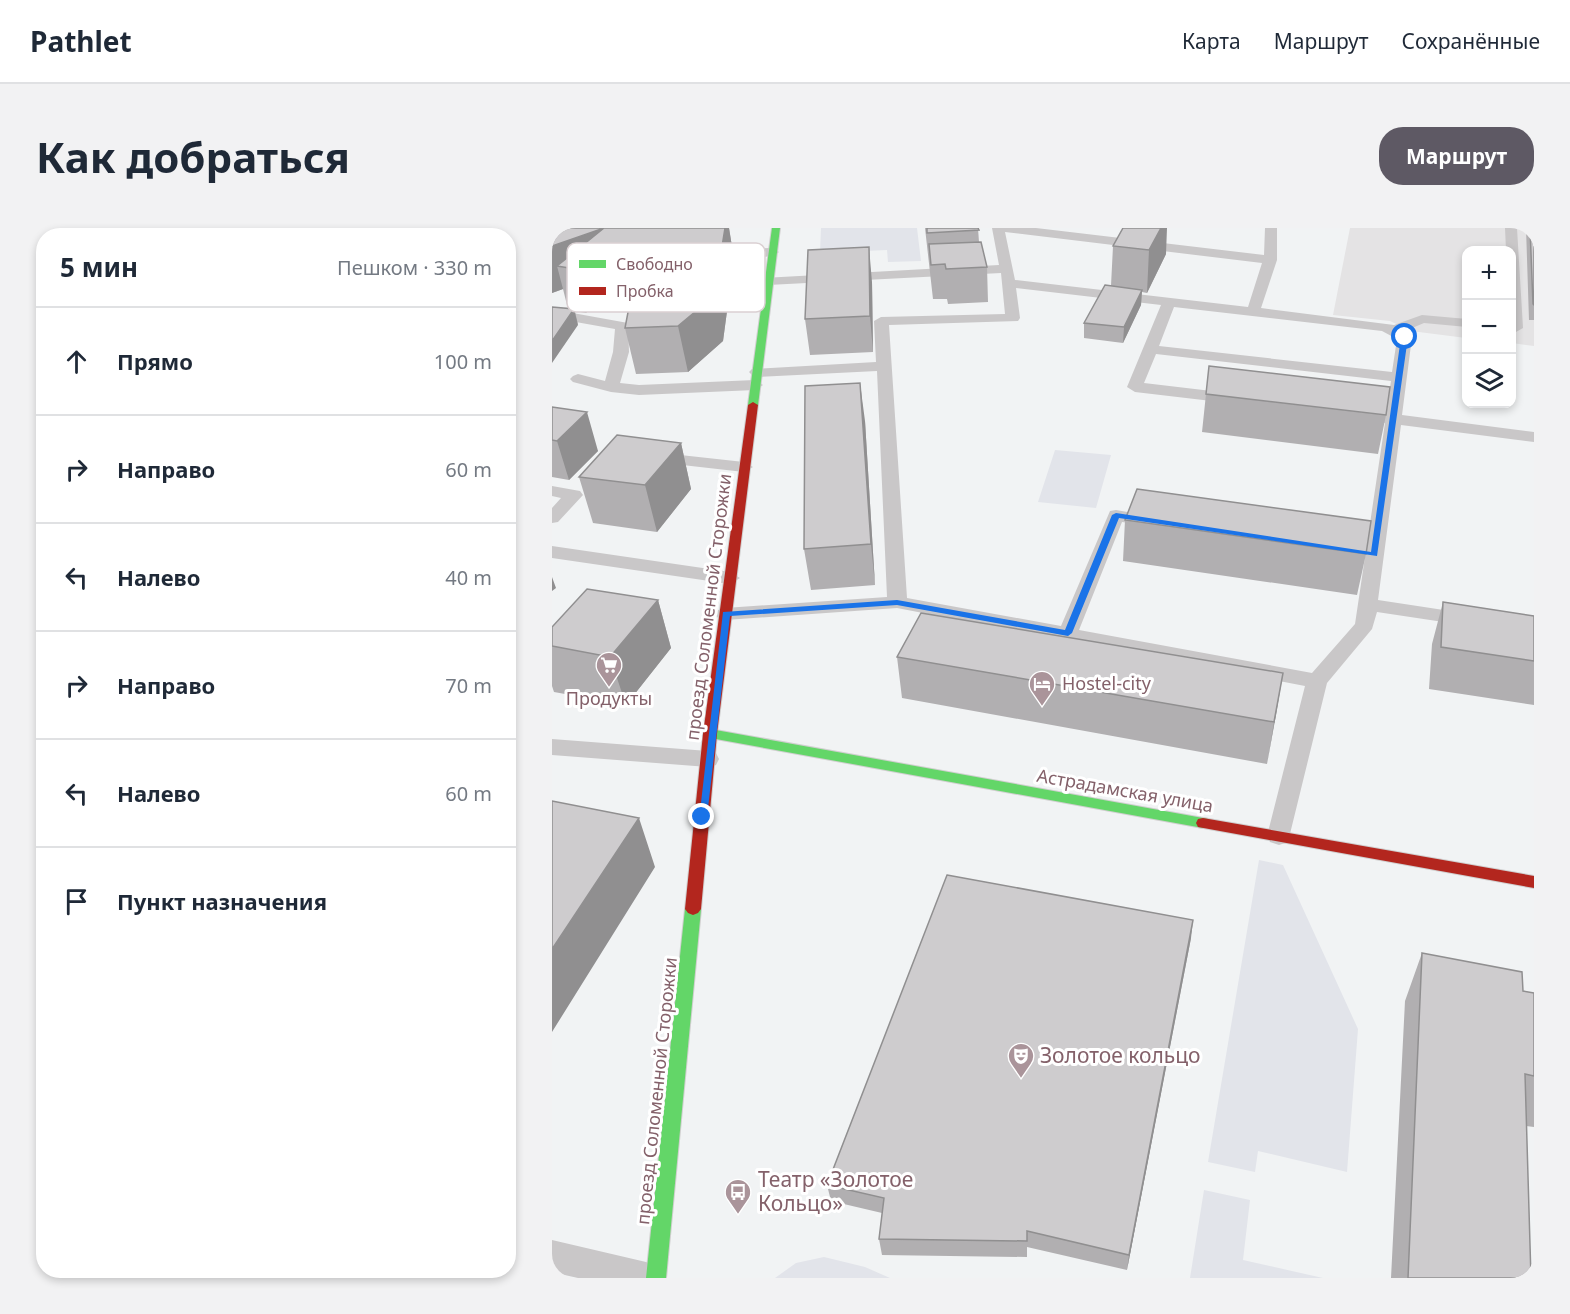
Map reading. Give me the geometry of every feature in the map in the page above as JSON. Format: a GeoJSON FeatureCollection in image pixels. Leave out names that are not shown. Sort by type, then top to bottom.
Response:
{"type":"FeatureCollection","features":[{"type":"Feature","properties":{"kind":"street","name":"проезд Соломенной Сторожки"},"geometry":{"type":"LineString","coordinates":[[765,306],[776,228]]}},
{"type":"Feature","properties":{"kind":"street","name":"проезд Соломенной Сторожки"},"geometry":{"type":"LineString","coordinates":[[656,1278],[710,735],[764,312]]}},
{"type":"Feature","properties":{"kind":"street","name":"Астрадамская улица"},"geometry":{"type":"LineString","coordinates":[[710,735],[1534,882]]}},
{"type":"Feature","properties":{"kind":"lane"},"geometry":{"type":"LineString","coordinates":[[897,602],[881,321],[1013,318],[1008,276],[998,228]]}},
{"type":"Feature","properties":{"kind":"lane"},"geometry":{"type":"LineString","coordinates":[[1004,228],[1270,261]]}},
{"type":"Feature","properties":{"kind":"lane"},"geometry":{"type":"LineString","coordinates":[[1253,312],[1270,261],[1271,228]]}},
{"type":"Feature","properties":{"kind":"lane"},"geometry":{"type":"LineString","coordinates":[[1511,228],[1513,300]]}},
{"type":"Feature","properties":{"kind":"lane"},"geometry":{"type":"LineString","coordinates":[[765,252],[772,252]]}},
{"type":"Feature","properties":{"kind":"lane"},"geometry":{"type":"LineString","coordinates":[[768,281],[1008,276],[1169,302],[1386,327],[1405,337],[1365,625],[1317,681],[1279,836]]}},
{"type":"Feature","properties":{"kind":"lane"},"geometry":{"type":"LineString","coordinates":[[1169,302],[1135,387],[1253,401]]}},
{"type":"Feature","properties":{"kind":"lane"},"geometry":{"type":"LineString","coordinates":[[552,317],[556,314],[591,318],[623,326],[621,352],[611,387]]}},
{"type":"Feature","properties":{"kind":"lane"},"geometry":{"type":"LineString","coordinates":[[1393,331],[1422,319],[1462,323]]}},
{"type":"Feature","properties":{"kind":"lane"},"geometry":{"type":"LineString","coordinates":[[1516,328],[1534,329]]}},
{"type":"Feature","properties":{"kind":"lane"},"geometry":{"type":"LineString","coordinates":[[1150,349],[1399,377]]}},
{"type":"Feature","properties":{"kind":"lane"},"geometry":{"type":"LineString","coordinates":[[578,379],[611,387],[639,390],[884,366]]}},
{"type":"Feature","properties":{"kind":"lane"},"geometry":{"type":"LineString","coordinates":[[1358,414],[1534,437]]}},
{"type":"Feature","properties":{"kind":"lane"},"geometry":{"type":"LineString","coordinates":[[636,455],[744,467]]}},
{"type":"Feature","properties":{"kind":"lane"},"geometry":{"type":"LineString","coordinates":[[552,491],[574,495],[552,518]]}},
{"type":"Feature","properties":{"kind":"lane"},"geometry":{"type":"LineString","coordinates":[[1068,633],[1116,515],[1175,524]]}},
{"type":"Feature","properties":{"kind":"lane"},"geometry":{"type":"LineString","coordinates":[[1351,551],[1374,555]]}},
{"type":"Feature","properties":{"kind":"lane"},"geometry":{"type":"LineString","coordinates":[[552,552],[730,578]]}},
{"type":"Feature","properties":{"kind":"lane"},"geometry":{"type":"LineString","coordinates":[[726,614],[897,602],[1317,681]]}},
{"type":"Feature","properties":{"kind":"lane"},"geometry":{"type":"LineString","coordinates":[[1368,605],[1490,623]]}},
{"type":"Feature","properties":{"kind":"lane"},"geometry":{"type":"LineString","coordinates":[[552,747],[708,759]]}},
{"type":"Feature","properties":{"kind":"lane"},"geometry":{"type":"LineString","coordinates":[[552,1256],[646,1278]]}},
{"type":"Feature","properties":{"kind":"shaded area"},"geometry":{"type":"Polygon","coordinates":[[[821,228],[917,228],[921,261],[888,262],[887,250],[820,253],[821,228]]]}},
{"type":"Feature","properties":{"kind":"shaded area"},"geometry":{"type":"Polygon","coordinates":[[[1350,228],[1534,228],[1534,346],[1516,344],[1516,246],[1462,246],[1462,337],[1411,331],[1390,321],[1333,315],[1350,228]]]}},
{"type":"Feature","properties":{"kind":"shaded area"},"geometry":{"type":"Polygon","coordinates":[[[1055,450],[1111,455],[1096,508],[1038,502],[1055,450]]]}},
{"type":"Feature","properties":{"kind":"shaded area"},"geometry":{"type":"Polygon","coordinates":[[[1259,860],[1283,865],[1358,1029],[1347,1172],[1258,1151],[1255,1172],[1208,1162],[1259,860]]]}},
{"type":"Feature","properties":{"kind":"shaded area"},"geometry":{"type":"Polygon","coordinates":[[[1204,1190],[1250,1200],[1243,1260],[1323,1278],[1190,1278],[1204,1190]]]}},
{"type":"Feature","properties":{"kind":"shaded area"},"geometry":{"type":"Polygon","coordinates":[[[824,1257],[865,1267],[890,1278],[775,1278],[796,1263],[824,1257]]]}},
{"type":"Feature","properties":{"kind":"building"},"geometry":{"type":"Polygon","coordinates":[[[552,228],[604,228],[552,246],[552,228]]]}},
{"type":"Feature","properties":{"kind":"building"},"geometry":{"type":"Polygon","coordinates":[[[604,228],[725,228],[723,243],[585,243],[604,228]]]}},
{"type":"Feature","properties":{"kind":"building"},"geometry":{"type":"Polygon","coordinates":[[[927,228],[978,228],[979,230],[927,233],[927,228]]]}},
{"type":"Feature","properties":{"kind":"building"},"geometry":{"type":"Polygon","coordinates":[[[1123,228],[1161,228],[1149,250],[1113,246],[1123,228]]]}},
{"type":"Feature","properties":{"kind":"building"},"geometry":{"type":"Polygon","coordinates":[[[1530,228],[1534,228],[1534,305],[1533,304],[1530,228]]]}},
{"type":"Feature","properties":{"kind":"building"},"geometry":{"type":"Polygon","coordinates":[[[981,242],[987,267],[946,269],[945,264],[931,265],[929,244],[981,242]]]}},
{"type":"Feature","properties":{"kind":"building"},"geometry":{"type":"Polygon","coordinates":[[[869,247],[870,316],[805,319],[808,250],[869,247]]]}},
{"type":"Feature","properties":{"kind":"building"},"geometry":{"type":"Polygon","coordinates":[[[567,258],[567,268],[557,266],[567,258]]]}},
{"type":"Feature","properties":{"kind":"building"},"geometry":{"type":"Polygon","coordinates":[[[1105,285],[1142,290],[1124,327],[1084,323],[1105,285]]]}},
{"type":"Feature","properties":{"kind":"building"},"geometry":{"type":"Polygon","coordinates":[[[552,307],[567,308],[567,312],[572,312],[552,341],[552,307]]]}},
{"type":"Feature","properties":{"kind":"building"},"geometry":{"type":"Polygon","coordinates":[[[628,312],[695,312],[678,326],[625,328],[628,312]]]}},
{"type":"Feature","properties":{"kind":"building"},"geometry":{"type":"Polygon","coordinates":[[[1209,366],[1390,387],[1386,415],[1206,394],[1209,366]]]}},
{"type":"Feature","properties":{"kind":"building"},"geometry":{"type":"Polygon","coordinates":[[[860,383],[871,544],[804,549],[805,386],[860,383]]]}},
{"type":"Feature","properties":{"kind":"building"},"geometry":{"type":"Polygon","coordinates":[[[552,407],[587,412],[557,441],[552,440],[552,407]]]}},
{"type":"Feature","properties":{"kind":"building"},"geometry":{"type":"Polygon","coordinates":[[[617,435],[681,443],[645,485],[579,477],[617,435]]]}},
{"type":"Feature","properties":{"kind":"building"},"geometry":{"type":"Polygon","coordinates":[[[1137,489],[1371,521],[1366,554],[1125,520],[1137,489]]]}},
{"type":"Feature","properties":{"kind":"building"},"geometry":{"type":"Polygon","coordinates":[[[587,589],[658,600],[610,657],[552,646],[552,627],[587,589]]]}},
{"type":"Feature","properties":{"kind":"building"},"geometry":{"type":"Polygon","coordinates":[[[1443,602],[1534,616],[1534,661],[1441,647],[1443,602]]]}},
{"type":"Feature","properties":{"kind":"building"},"geometry":{"type":"Polygon","coordinates":[[[921,613],[1283,673],[1274,722],[897,657],[921,613]]]}},
{"type":"Feature","properties":{"kind":"building"},"geometry":{"type":"Polygon","coordinates":[[[552,801],[639,818],[552,949],[552,801]]]}},
{"type":"Feature","properties":{"kind":"building","name":"Золотое кольцо"},"geometry":{"type":"Polygon","coordinates":[[[947,875],[1193,920],[1129,1255],[1027,1231],[1027,1241],[879,1239],[884,1198],[827,1185],[947,875]]]}},
{"type":"Feature","properties":{"kind":"building"},"geometry":{"type":"Polygon","coordinates":[[[1422,953],[1522,972],[1523,991],[1534,993],[1534,1076],[1525,1074],[1531,1278],[1408,1278],[1422,953]]]}},
{"type":"Feature","properties":{"kind":"traffic: fast"},"geometry":{"type":"LineString","coordinates":[[753,405],[776,228]]}},
{"type":"Feature","properties":{"kind":"traffic: fast"},"geometry":{"type":"LineString","coordinates":[[710,734],[1203,823]]}},
{"type":"Feature","properties":{"kind":"traffic: fast"},"geometry":{"type":"LineString","coordinates":[[656,1278],[693,909]]}},
{"type":"Feature","properties":{"kind":"traffic: jam"},"geometry":{"type":"LineString","coordinates":[[693,909],[710,734],[753,405]]}},
{"type":"Feature","properties":{"kind":"traffic: jam"},"geometry":{"type":"LineString","coordinates":[[1203,823],[1534,882]]}},
{"type":"Feature","properties":{"kind":"place","name":"Продукты"},"geometry":{"type":"Point","coordinates":[609,688]}},
{"type":"Feature","properties":{"kind":"place","name":"Hostel-city"},"geometry":{"type":"Point","coordinates":[1042,707]}},
{"type":"Feature","properties":{"kind":"place","name":"Золотое кольцо"},"geometry":{"type":"Point","coordinates":[1021,1079]}},
{"type":"Feature","properties":{"kind":"place","name":"Театр «Золотое Кольцо»"},"geometry":{"type":"Point","coordinates":[738,1215]}},
{"type":"Feature","properties":{"kind":"route"},"geometry":{"type":"LineString","coordinates":[[702,817],[726,614],[897,602],[1068,633],[1116,515],[1374,555],[1405,337]]}}]}
